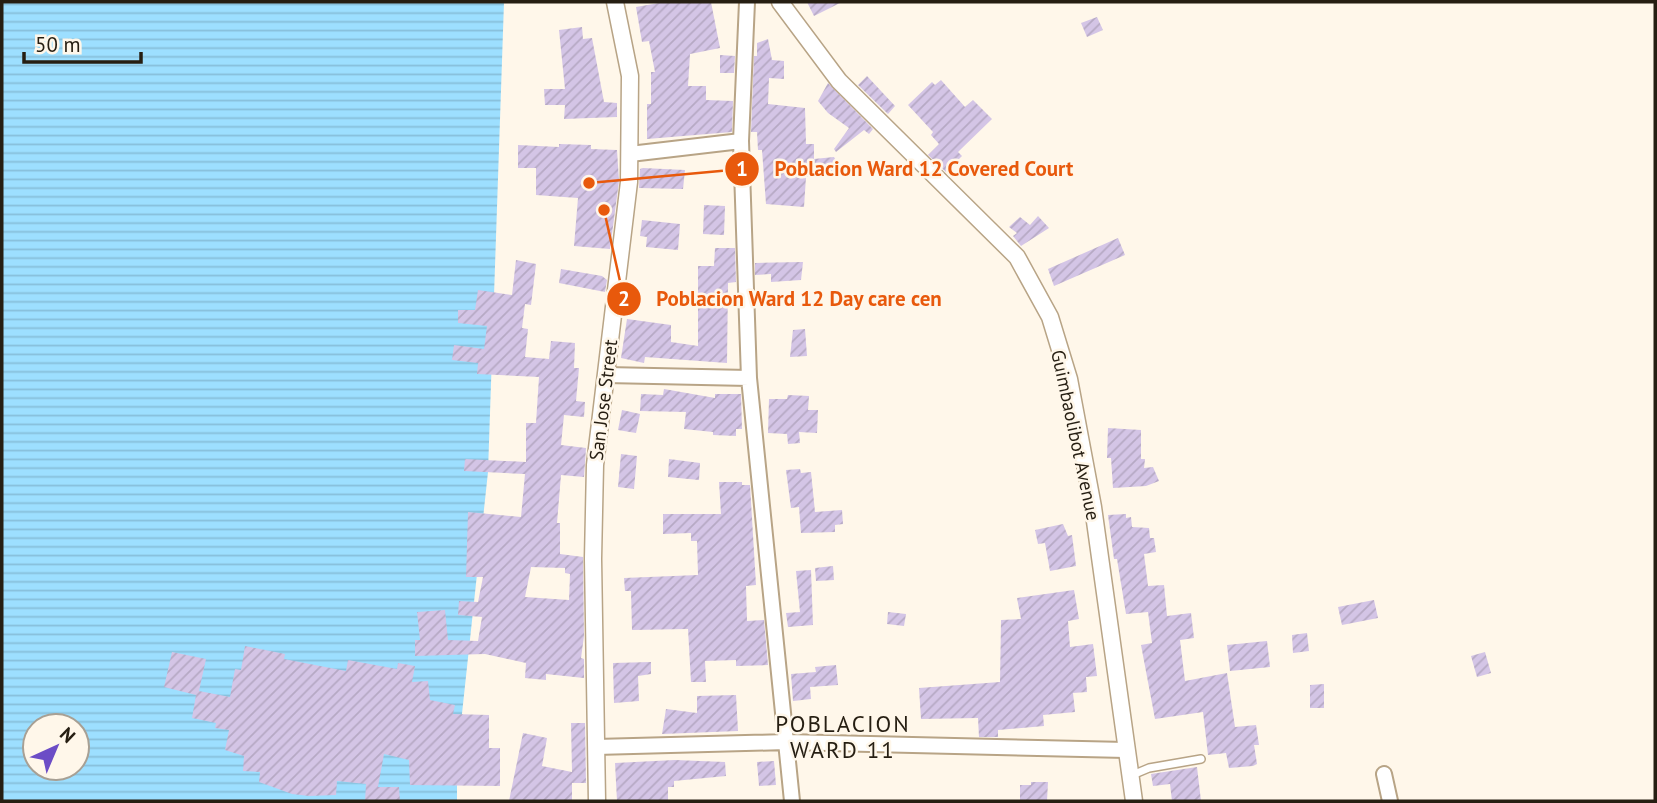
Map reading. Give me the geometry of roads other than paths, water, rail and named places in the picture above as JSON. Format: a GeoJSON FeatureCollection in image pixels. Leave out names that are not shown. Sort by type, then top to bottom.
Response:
{"type":"FeatureCollection","features":[{"type":"Feature","properties":{"kind":"street","name":"San Jose Street"},"geometry":{"type":"LineString","coordinates":[[597,801],[596,464],[630,154],[630,76],[615,2]]}},
{"type":"Feature","properties":{"kind":"street"},"geometry":{"type":"LineString","coordinates":[[747,2],[741,141],[749,378],[792,801]]}},
{"type":"Feature","properties":{"kind":"street","name":"Guimbaolibot Avenue"},"geometry":{"type":"LineString","coordinates":[[780,2],[839,82],[1017,257],[1050,317],[1069,379],[1093,507],[1134,801]]}},
{"type":"Feature","properties":{"kind":"street"},"geometry":{"type":"LineString","coordinates":[[630,154],[741,141]]}},
{"type":"Feature","properties":{"kind":"street"},"geometry":{"type":"LineString","coordinates":[[606,374],[749,378]]}},
{"type":"Feature","properties":{"kind":"street"},"geometry":{"type":"LineString","coordinates":[[596,747],[786,742],[1126,750]]}},
{"type":"Feature","properties":{"kind":"street"},"geometry":{"type":"LineString","coordinates":[[1384,774],[1390,801]]}},
{"type":"Feature","properties":{"kind":"lane"},"geometry":{"type":"LineString","coordinates":[[1130,777],[1149,768],[1201,759]]}},
{"type":"Feature","properties":{"kind":"water"},"geometry":{"type":"Polygon","coordinates":[[[2,2],[504,2],[488,472],[457,760],[457,801],[2,801],[2,2]]]}},
{"type":"Feature","properties":{"kind":"place","name":"Poblacion Ward 12 Covered Court"},"geometry":{"type":"Point","coordinates":[589,183]}},
{"type":"Feature","properties":{"kind":"place","name":"Poblacion Ward 12 Day care cen"},"geometry":{"type":"Point","coordinates":[604,210]}},
{"type":"Feature","properties":{"kind":"district","name":"POBLACION WARD 11"},"geometry":{"type":"Point","coordinates":[843,736]}}]}
